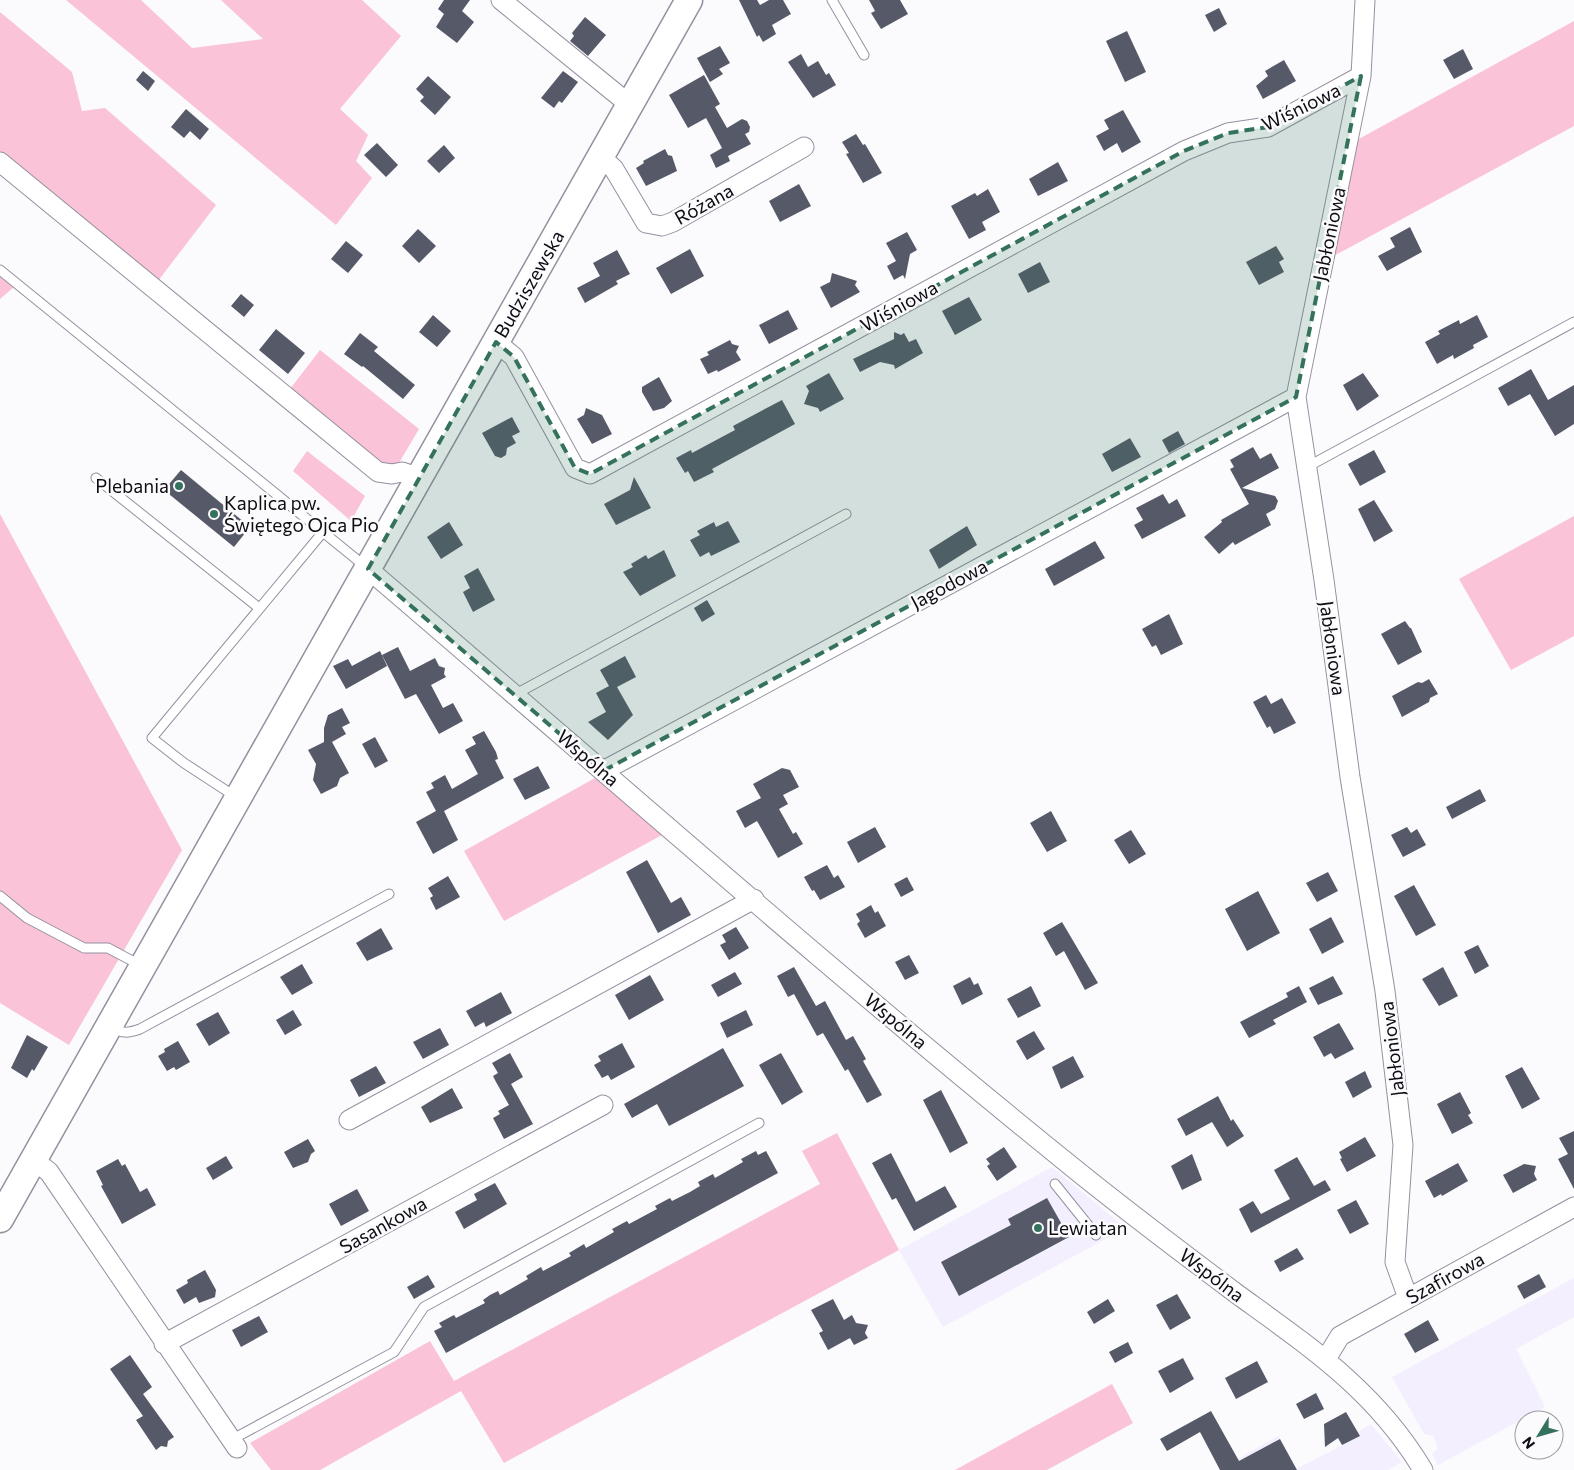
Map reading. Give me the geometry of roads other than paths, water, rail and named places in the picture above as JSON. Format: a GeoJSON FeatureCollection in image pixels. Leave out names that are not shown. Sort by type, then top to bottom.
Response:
{"type":"FeatureCollection","features":[{"type":"Feature","properties":{"kind":"street"},"geometry":{"type":"LineString","coordinates":[[501,0],[630,105]]}},
{"type":"Feature","properties":{"kind":"street","name":"Budziszewska"},"geometry":{"type":"LineString","coordinates":[[0,1219],[689,0]]}},
{"type":"Feature","properties":{"kind":"street","name":"Jabłoniowa"},"geometry":{"type":"LineString","coordinates":[[1365,0],[1361,76],[1296,397],[1350,777],[1385,991],[1403,1145],[1395,1262],[1408,1298]]}},
{"type":"Feature","properties":{"kind":"street","name":"Wiśniowa"},"geometry":{"type":"LineString","coordinates":[[496,342],[514,357],[575,468],[590,474],[1184,151],[1228,133],[1268,127],[1361,76]]}},
{"type":"Feature","properties":{"kind":"street","name":"Różana"},"geometry":{"type":"LineString","coordinates":[[601,157],[614,169],[646,223],[662,226],[804,148]]}},
{"type":"Feature","properties":{"kind":"street"},"geometry":{"type":"LineString","coordinates":[[0,162],[378,472],[392,474],[402,472],[419,478]]}},
{"type":"Feature","properties":{"kind":"street","name":"Jagodowa"},"geometry":{"type":"LineString","coordinates":[[604,771],[1296,397]]}},
{"type":"Feature","properties":{"kind":"street","name":"Wspólna"},"geometry":{"type":"LineString","coordinates":[[368,569],[754,900],[1075,1170],[1132,1215],[1326,1359],[1380,1410],[1424,1470]]}},
{"type":"Feature","properties":{"kind":"street"},"geometry":{"type":"LineString","coordinates":[[349,1120],[754,900]]}},
{"type":"Feature","properties":{"kind":"street","name":"Sasankowa"},"geometry":{"type":"LineString","coordinates":[[164,1344],[602,1105]]}},
{"type":"Feature","properties":{"kind":"street"},"geometry":{"type":"LineString","coordinates":[[34,1160],[49,1172],[164,1344],[234,1444]]}},
{"type":"Feature","properties":{"kind":"street","name":"Szafirowa"},"geometry":{"type":"LineString","coordinates":[[1326,1359],[1340,1336],[1574,1207]]}},
{"type":"Feature","properties":{"kind":"lane"},"geometry":{"type":"LineString","coordinates":[[832,0],[864,55]]}},
{"type":"Feature","properties":{"kind":"lane"},"geometry":{"type":"LineString","coordinates":[[0,270],[368,569]]}},
{"type":"Feature","properties":{"kind":"lane"},"geometry":{"type":"LineString","coordinates":[[1306,467],[1574,322]]}},
{"type":"Feature","properties":{"kind":"lane"},"geometry":{"type":"LineString","coordinates":[[96,478],[259,608]]}},
{"type":"Feature","properties":{"kind":"lane"},"geometry":{"type":"LineString","coordinates":[[514,694],[846,514]]}},
{"type":"Feature","properties":{"kind":"lane"},"geometry":{"type":"LineString","coordinates":[[238,798],[184,763],[152,738],[323,532]]}},
{"type":"Feature","properties":{"kind":"lane"},"geometry":{"type":"LineString","coordinates":[[110,1026],[119,1032],[129,1033],[140,1029],[389,894]]}},
{"type":"Feature","properties":{"kind":"lane"},"geometry":{"type":"LineString","coordinates":[[0,896],[27,918],[84,948],[108,948],[142,966]]}},
{"type":"Feature","properties":{"kind":"lane"},"geometry":{"type":"LineString","coordinates":[[234,1444],[394,1352],[424,1307],[759,1123]]}},
{"type":"Feature","properties":{"kind":"lane"},"geometry":{"type":"LineString","coordinates":[[1055,1184],[1096,1235]]}},
{"type":"Feature","properties":{"kind":"place","name":"Plebania"},"geometry":{"type":"Point","coordinates":[179,486]}},
{"type":"Feature","properties":{"kind":"place","name":"Kaplica pw. Świętego Ojca Pio"},"geometry":{"type":"Point","coordinates":[214,514]}},
{"type":"Feature","properties":{"kind":"place","name":"Lewiatan"},"geometry":{"type":"Point","coordinates":[1038,1228]}}]}
